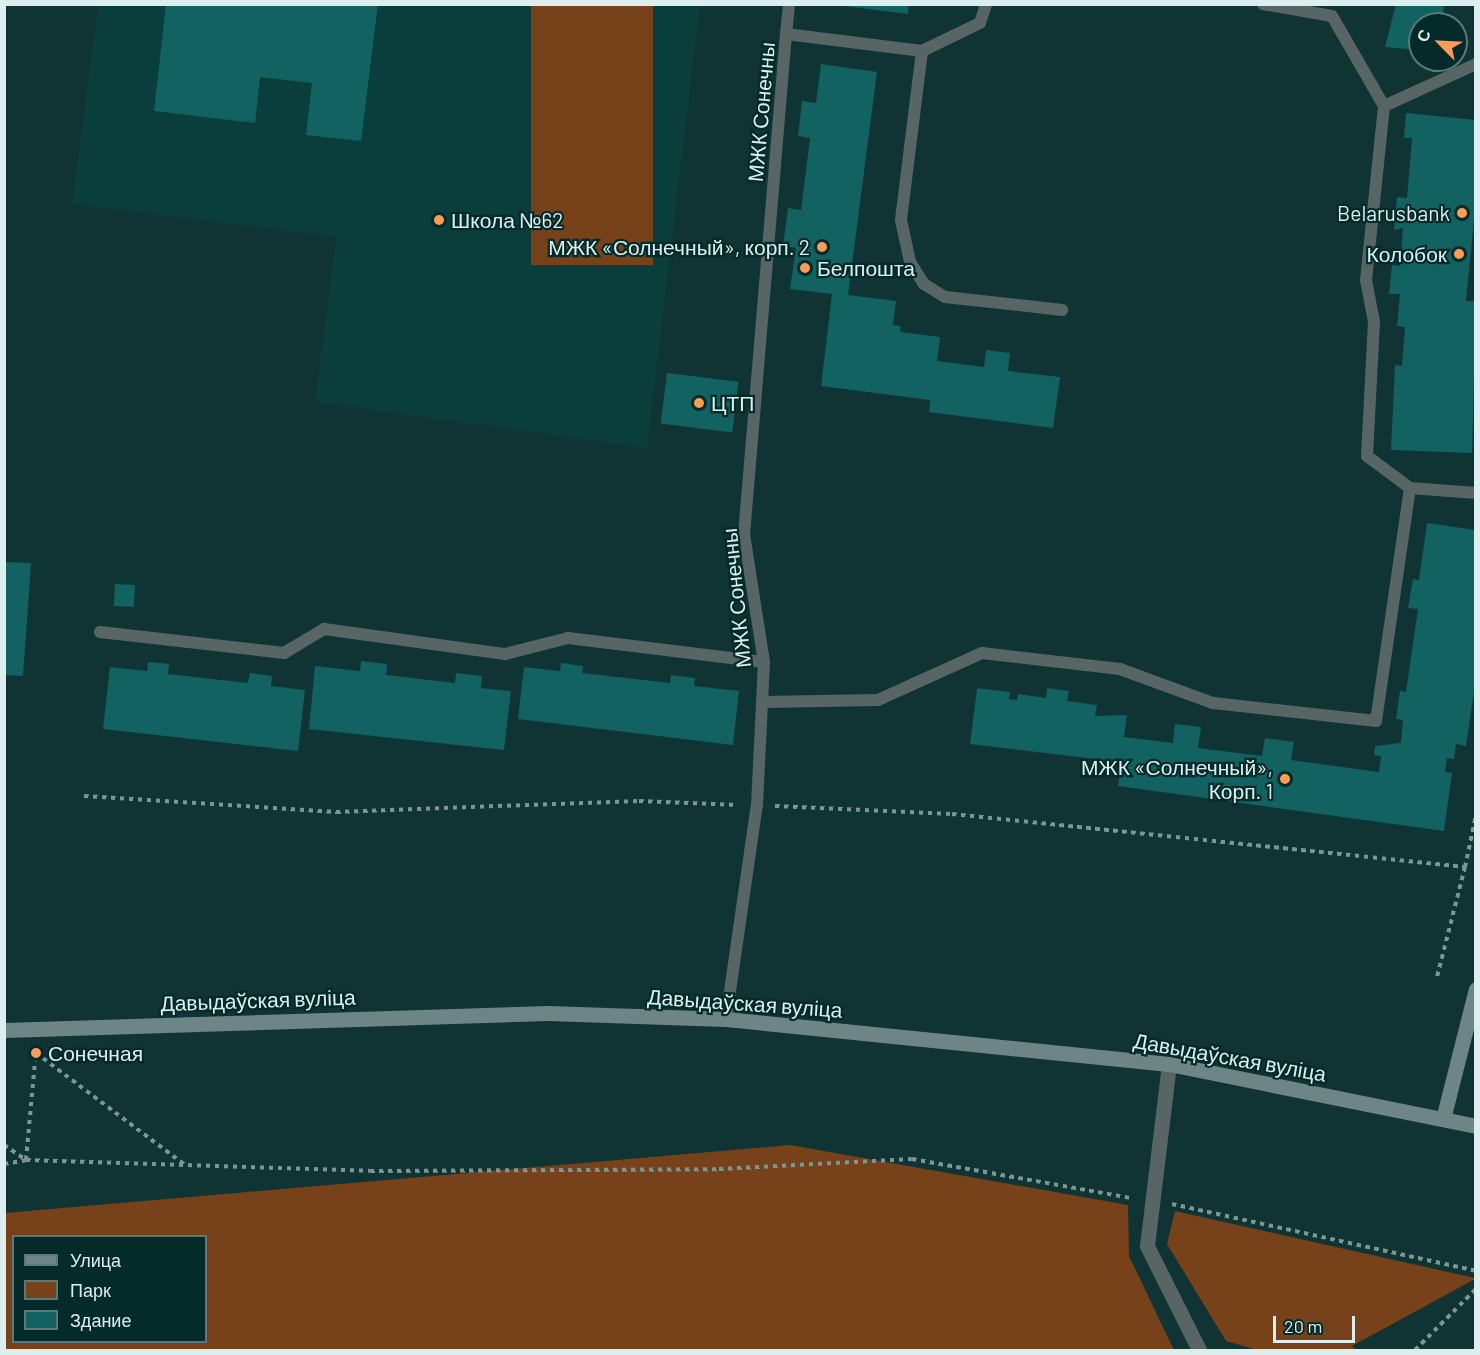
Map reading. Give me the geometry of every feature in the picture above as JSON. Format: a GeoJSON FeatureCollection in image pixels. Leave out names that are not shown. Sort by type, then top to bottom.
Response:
{"type":"FeatureCollection","features":[{"type":"Feature","properties":{"kind":"street"},"geometry":{"type":"LineString","coordinates":[[1443,1119],[1476,989]]}},
{"type":"Feature","properties":{"kind":"street","name":"Давыдаўская вуліца"},"geometry":{"type":"LineString","coordinates":[[4,1030],[548,1013],[726,1019],[1169,1064],[1476,1126]]}},
{"type":"Feature","properties":{"kind":"street"},"geometry":{"type":"LineString","coordinates":[[1169,1064],[1147,1246],[1199,1350]]}},
{"type":"Feature","properties":{"kind":"lane"},"geometry":{"type":"LineString","coordinates":[[786,34],[789,4]]}},
{"type":"Feature","properties":{"kind":"lane"},"geometry":{"type":"LineString","coordinates":[[986,4],[980,23],[922,51],[901,220],[910,262],[924,284],[945,297],[1062,310]]}},
{"type":"Feature","properties":{"kind":"lane"},"geometry":{"type":"LineString","coordinates":[[1263,4],[1332,16],[1384,106],[1366,280],[1374,322],[1367,456],[1410,488],[1476,493]]}},
{"type":"Feature","properties":{"kind":"lane","name":"МЖК Сонечны"},"geometry":{"type":"LineString","coordinates":[[726,1019],[757,805],[764,702],[764,662],[744,535],[786,34],[922,51]]}},
{"type":"Feature","properties":{"kind":"lane"},"geometry":{"type":"LineString","coordinates":[[1384,106],[1476,63]]}},
{"type":"Feature","properties":{"kind":"lane"},"geometry":{"type":"LineString","coordinates":[[764,702],[878,700],[982,653],[1120,669],[1213,704],[1376,721],[1410,488]]}},
{"type":"Feature","properties":{"kind":"lane"},"geometry":{"type":"LineString","coordinates":[[100,632],[284,653],[324,629],[505,654],[568,638],[764,662]]}},
{"type":"Feature","properties":{"kind":"path"},"geometry":{"type":"LineString","coordinates":[[84,796],[336,812],[639,801],[952,814],[1465,867]]}},
{"type":"Feature","properties":{"kind":"path"},"geometry":{"type":"LineString","coordinates":[[1437,977],[1476,815]]}},
{"type":"Feature","properties":{"kind":"path"},"geometry":{"type":"LineString","coordinates":[[26,1160],[36,1053],[184,1164]]}},
{"type":"Feature","properties":{"kind":"path"},"geometry":{"type":"LineString","coordinates":[[4,1145],[26,1160]]}},
{"type":"Feature","properties":{"kind":"path"},"geometry":{"type":"LineString","coordinates":[[4,1164],[26,1160],[370,1171],[707,1169],[912,1159],[1152,1201],[1476,1271]]}},
{"type":"Feature","properties":{"kind":"path"},"geometry":{"type":"LineString","coordinates":[[1415,1350],[1476,1289]]}},
{"type":"Feature","properties":{"kind":"shaded area","name":"Школа №62"},"geometry":{"type":"Polygon","coordinates":[[[98,5],[700,5],[647,448],[315,402],[336,237],[72,204],[98,5]]]}},
{"type":"Feature","properties":{"kind":"green space"},"geometry":{"type":"Polygon","coordinates":[[[531,4],[653,4],[653,265],[531,265],[531,4]]]}},
{"type":"Feature","properties":{"kind":"green space"},"geometry":{"type":"Polygon","coordinates":[[[790,1145],[1128,1205],[1129,1256],[1174,1350],[5,1350],[5,1213],[790,1145]]]}},
{"type":"Feature","properties":{"kind":"green space"},"geometry":{"type":"Polygon","coordinates":[[[1175,1211],[1475,1279],[1352,1346],[1356,1350],[1257,1350],[1226,1341],[1167,1244],[1175,1211]]]}},
{"type":"Feature","properties":{"kind":"building"},"geometry":{"type":"Polygon","coordinates":[[[166,4],[378,4],[361,141],[306,135],[312,83],[260,77],[255,123],[154,111],[166,4]]]}},
{"type":"Feature","properties":{"kind":"building"},"geometry":{"type":"Polygon","coordinates":[[[828,4],[909,4],[908,14],[828,4]]]}},
{"type":"Feature","properties":{"kind":"building"},"geometry":{"type":"Polygon","coordinates":[[[1396,4],[1444,4],[1443,12],[1408,12],[1408,49],[1385,47],[1396,4]]]}},
{"type":"Feature","properties":{"kind":"building","name":"МЖК «Солнечный», корп. 2"},"geometry":{"type":"Polygon","coordinates":[[[821,64],[877,72],[848,295],[896,301],[893,325],[901,326],[900,332],[940,337],[937,361],[984,367],[986,350],[1010,353],[1008,371],[1060,377],[1053,428],[929,412],[930,400],[821,386],[832,294],[790,289],[796,248],[783,246],[788,208],[801,210],[810,138],[798,136],[802,101],[816,103],[821,64]]]}},
{"type":"Feature","properties":{"kind":"building"},"geometry":{"type":"Polygon","coordinates":[[[1406,113],[1476,120],[1476,200],[1466,301],[1476,301],[1472,453],[1391,450],[1395,365],[1402,366],[1405,327],[1397,326],[1400,294],[1389,294],[1392,265],[1400,266],[1403,228],[1394,230],[1397,197],[1407,198],[1412,138],[1404,138],[1406,113]]]}},
{"type":"Feature","properties":{"kind":"building","name":"ЦТП"},"geometry":{"type":"Polygon","coordinates":[[[667,373],[738,382],[732,432],[661,424],[667,373]]]}},
{"type":"Feature","properties":{"kind":"building"},"geometry":{"type":"Polygon","coordinates":[[[1427,523],[1476,530],[1476,678],[1466,746],[1456,744],[1454,759],[1447,758],[1445,772],[1452,773],[1444,831],[1118,786],[1121,762],[970,744],[977,688],[1010,692],[1009,699],[1017,700],[1018,694],[1046,698],[1047,688],[1069,691],[1067,701],[1097,705],[1095,716],[1127,715],[1124,737],[1173,743],[1175,724],[1201,727],[1198,748],[1262,756],[1265,738],[1294,742],[1291,760],[1379,772],[1381,756],[1374,755],[1375,746],[1401,743],[1403,720],[1396,719],[1400,691],[1406,692],[1418,609],[1408,608],[1413,579],[1419,580],[1427,523]]]}},
{"type":"Feature","properties":{"kind":"building"},"geometry":{"type":"Polygon","coordinates":[[[4,562],[31,563],[23,676],[4,675],[4,562]]]}},
{"type":"Feature","properties":{"kind":"building"},"geometry":{"type":"Polygon","coordinates":[[[115,584],[135,585],[134,607],[114,606],[115,584]]]}},
{"type":"Feature","properties":{"kind":"building"},"geometry":{"type":"Polygon","coordinates":[[[361,661],[387,664],[386,675],[455,683],[456,673],[482,676],[481,688],[511,691],[504,750],[309,729],[315,666],[360,671],[361,661]]]}},
{"type":"Feature","properties":{"kind":"building"},"geometry":{"type":"Polygon","coordinates":[[[148,662],[169,664],[168,674],[248,683],[250,673],[272,676],[271,686],[305,690],[298,751],[103,729],[110,667],[147,671],[148,662]]]}},
{"type":"Feature","properties":{"kind":"building"},"geometry":{"type":"Polygon","coordinates":[[[561,663],[583,666],[582,673],[670,683],[671,675],[695,678],[694,686],[739,691],[733,745],[518,719],[524,667],[560,671],[561,663]]]}},
{"type":"Feature","properties":{"kind":"place","name":"Belarusbank"},"geometry":{"type":"Point","coordinates":[1462,213]}},
{"type":"Feature","properties":{"kind":"place","name":"Школа №62"},"geometry":{"type":"Point","coordinates":[439,220]}},
{"type":"Feature","properties":{"kind":"place","name":"МЖК «Солнечный», корп. 2"},"geometry":{"type":"Point","coordinates":[822,247]}},
{"type":"Feature","properties":{"kind":"place","name":"Колобок"},"geometry":{"type":"Point","coordinates":[1459,254]}},
{"type":"Feature","properties":{"kind":"place","name":"Белпошта"},"geometry":{"type":"Point","coordinates":[805,268]}},
{"type":"Feature","properties":{"kind":"place","name":"ЦТП"},"geometry":{"type":"Point","coordinates":[699,403]}},
{"type":"Feature","properties":{"kind":"place","name":"МЖК «Солнечный», Корп. 1"},"geometry":{"type":"Point","coordinates":[1285,779]}},
{"type":"Feature","properties":{"kind":"place","name":"Сонечная"},"geometry":{"type":"Point","coordinates":[36,1053]}}]}
